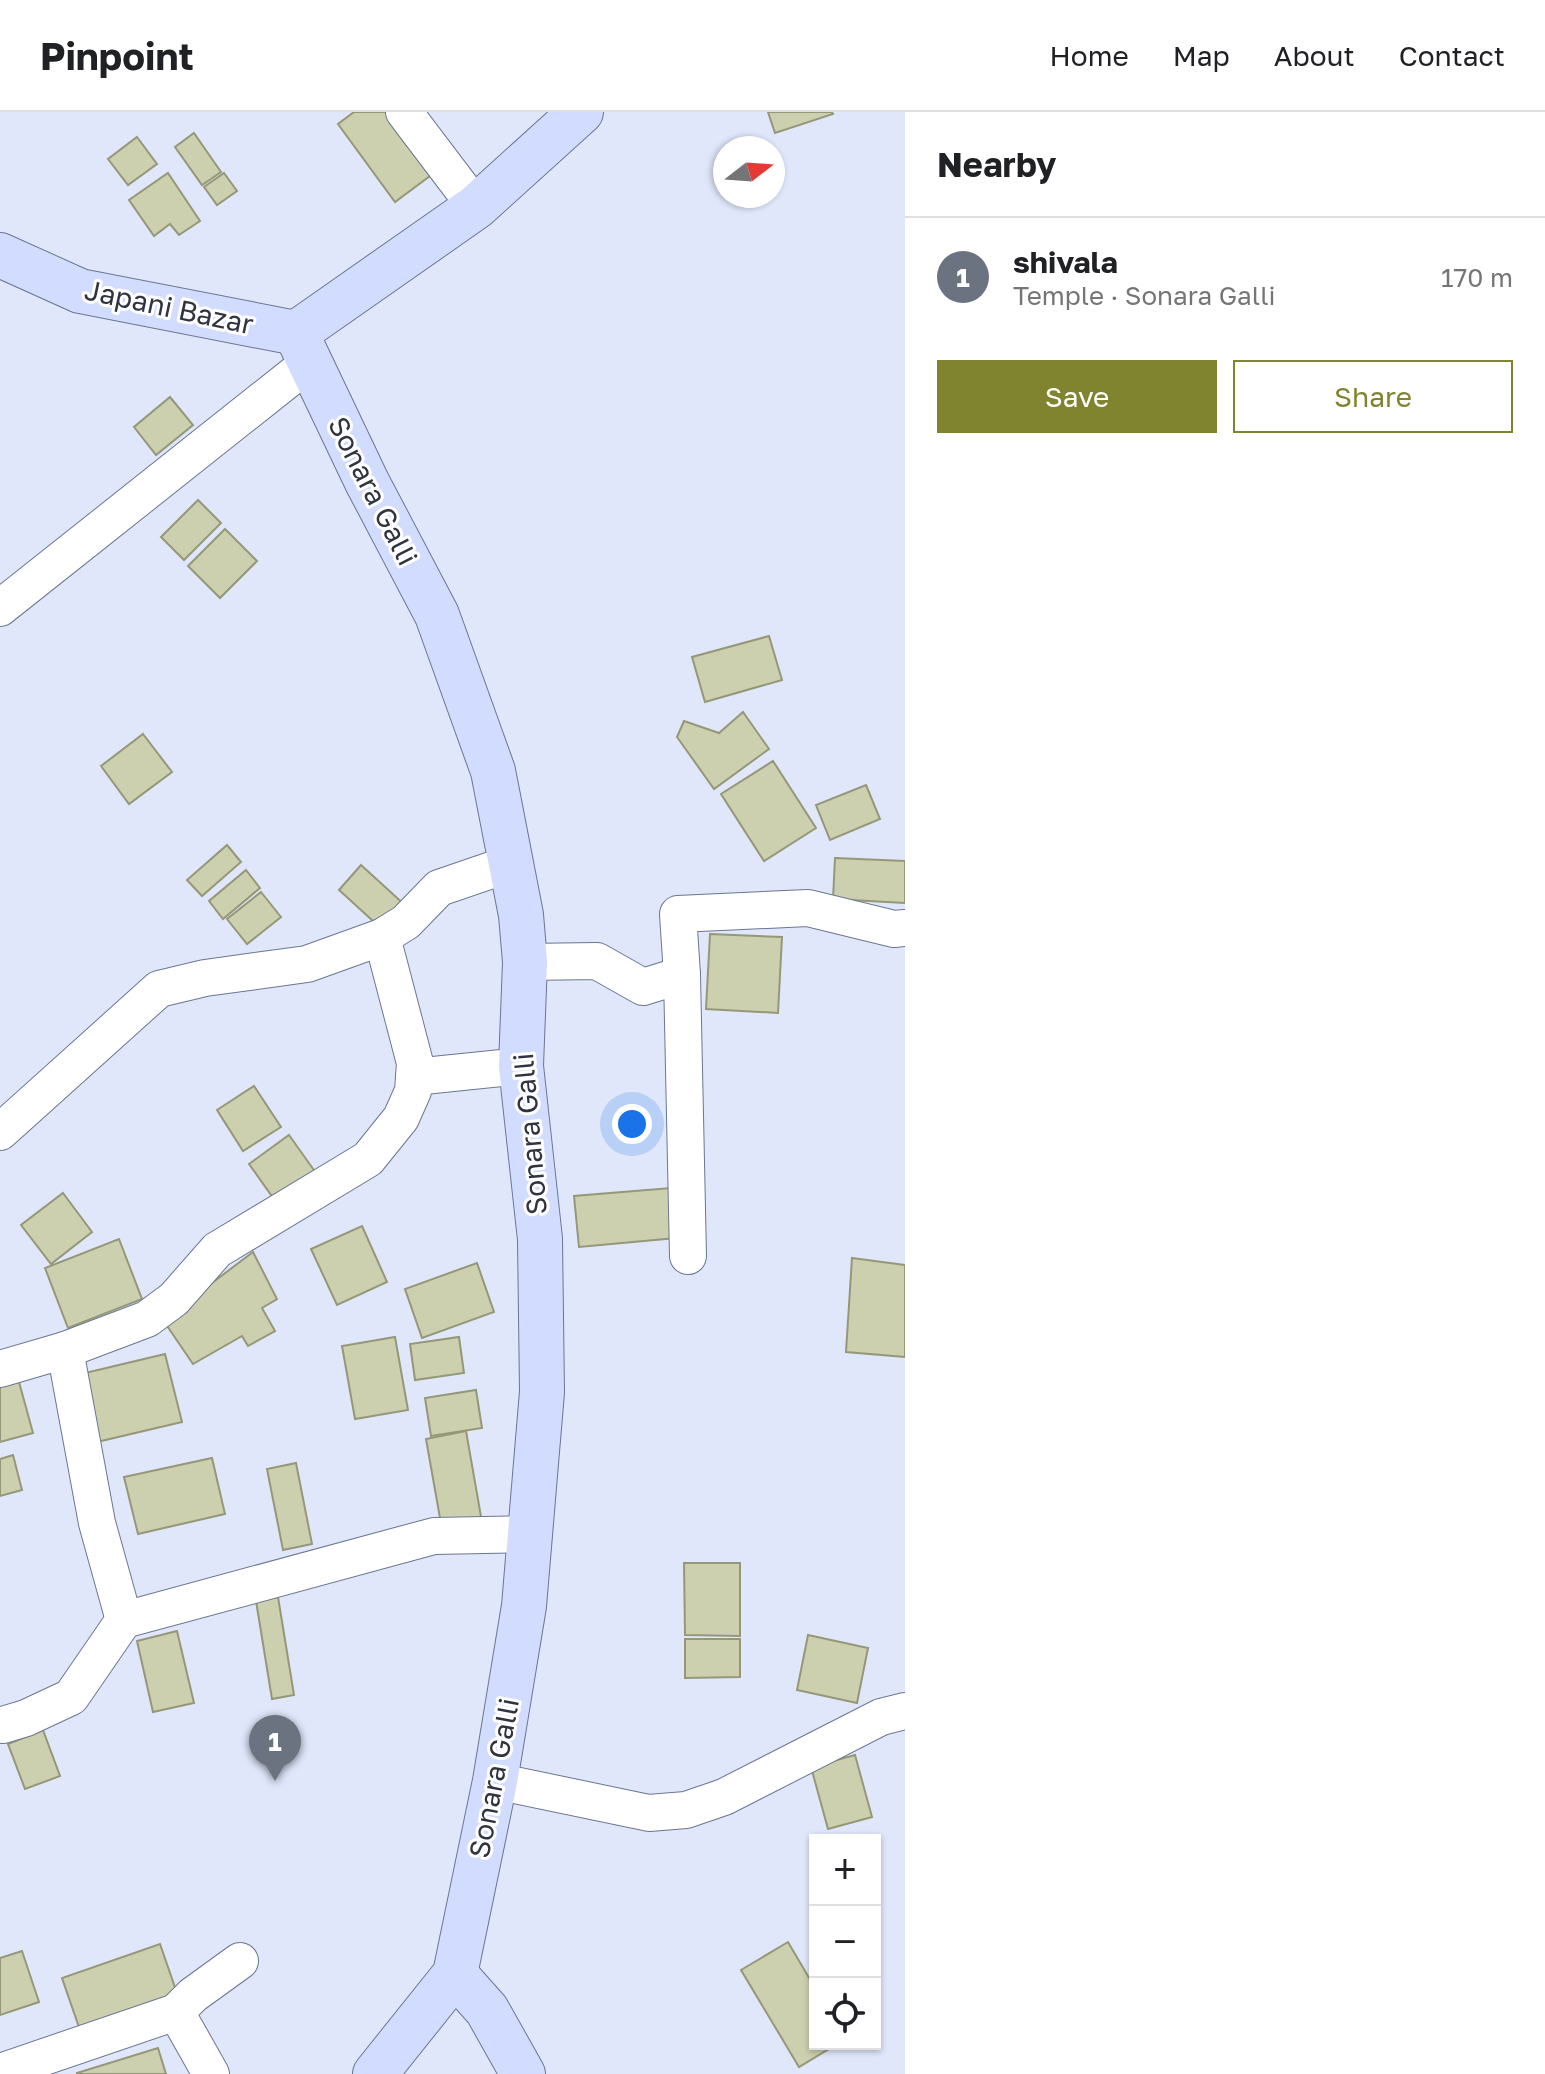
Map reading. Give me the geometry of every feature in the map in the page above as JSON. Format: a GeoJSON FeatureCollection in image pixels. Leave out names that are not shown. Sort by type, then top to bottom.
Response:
{"type":"FeatureCollection","features":[{"type":"Feature","properties":{"kind":"street"},"geometry":{"type":"LineString","coordinates":[[404,112],[476,207]]}},
{"type":"Feature","properties":{"kind":"street"},"geometry":{"type":"LineString","coordinates":[[0,608],[303,348],[476,207],[581,112]]}},
{"type":"Feature","properties":{"kind":"street","name":"Japani Bazar"},"geometry":{"type":"LineString","coordinates":[[0,255],[80,291],[303,348]]}},
{"type":"Feature","properties":{"kind":"street","name":"Sonara Galli"},"geometry":{"type":"LineString","coordinates":[[303,348],[367,482],[437,615],[493,771],[512,863],[525,962],[521,1066],[540,1239],[542,1392],[524,1606],[495,1781],[455,1974]]}},
{"type":"Feature","properties":{"kind":"street"},"geometry":{"type":"LineString","coordinates":[[0,1132],[159,989],[205,978],[307,964],[382,937],[406,922],[439,888],[512,863]]}},
{"type":"Feature","properties":{"kind":"street"},"geometry":{"type":"LineString","coordinates":[[688,1256],[678,914],[808,908],[894,929],[905,928]]}},
{"type":"Feature","properties":{"kind":"street"},"geometry":{"type":"LineString","coordinates":[[0,1369],[65,1350],[147,1319],[174,1299],[217,1250],[368,1159],[401,1118],[413,1091],[415,1063],[382,937]]}},
{"type":"Feature","properties":{"kind":"street"},"geometry":{"type":"LineString","coordinates":[[525,962],[597,961],[643,987],[682,975]]}},
{"type":"Feature","properties":{"kind":"street"},"geometry":{"type":"LineString","coordinates":[[414,1077],[521,1066]]}},
{"type":"Feature","properties":{"kind":"street"},"geometry":{"type":"LineString","coordinates":[[65,1350],[97,1523],[124,1620]]}},
{"type":"Feature","properties":{"kind":"street"},"geometry":{"type":"LineString","coordinates":[[3,1725],[71,1697],[124,1620],[434,1536],[530,1534]]}},
{"type":"Feature","properties":{"kind":"street"},"geometry":{"type":"LineString","coordinates":[[495,1781],[649,1813],[686,1810],[724,1797],[881,1717],[905,1711]]}},
{"type":"Feature","properties":{"kind":"street"},"geometry":{"type":"LineString","coordinates":[[189,2074],[182,2021],[193,1995],[240,1961]]}},
{"type":"Feature","properties":{"kind":"street"},"geometry":{"type":"LineString","coordinates":[[375,2074],[455,1974],[487,2010],[523,2074]]}},
{"type":"Feature","properties":{"kind":"street"},"geometry":{"type":"LineString","coordinates":[[0,2072],[182,2021]]}},
{"type":"Feature","properties":{"kind":"street"},"geometry":{"type":"LineString","coordinates":[[182,2021],[211,2074]]}},
{"type":"Feature","properties":{"kind":"building"},"geometry":{"type":"Polygon","coordinates":[[[354,112],[396,112],[438,170],[395,202],[338,124],[354,112]]]}},
{"type":"Feature","properties":{"kind":"building"},"geometry":{"type":"Polygon","coordinates":[[[768,112],[832,112],[833,114],[775,133],[768,112]]]}},
{"type":"Feature","properties":{"kind":"building"},"geometry":{"type":"Polygon","coordinates":[[[194,133],[221,172],[202,185],[175,147],[194,133]]]}},
{"type":"Feature","properties":{"kind":"building"},"geometry":{"type":"Polygon","coordinates":[[[137,137],[157,164],[128,185],[108,159],[137,137]]]}},
{"type":"Feature","properties":{"kind":"building"},"geometry":{"type":"Polygon","coordinates":[[[168,173],[200,221],[179,235],[170,224],[154,236],[129,200],[168,173]]]}},
{"type":"Feature","properties":{"kind":"building"},"geometry":{"type":"Polygon","coordinates":[[[224,173],[237,191],[217,205],[204,187],[224,173]]]}},
{"type":"Feature","properties":{"kind":"building"},"geometry":{"type":"Polygon","coordinates":[[[170,397],[193,425],[156,455],[134,427],[170,397]]]}},
{"type":"Feature","properties":{"kind":"building"},"geometry":{"type":"Polygon","coordinates":[[[198,500],[221,523],[184,560],[161,537],[198,500]]]}},
{"type":"Feature","properties":{"kind":"building"},"geometry":{"type":"Polygon","coordinates":[[[225,529],[257,561],[220,598],[188,566],[225,529]]]}},
{"type":"Feature","properties":{"kind":"building"},"geometry":{"type":"Polygon","coordinates":[[[769,636],[782,680],[705,702],[692,657],[769,636]]]}},
{"type":"Feature","properties":{"kind":"building"},"geometry":{"type":"Polygon","coordinates":[[[743,712],[769,749],[714,789],[677,737],[684,721],[719,733],[743,712]]]}},
{"type":"Feature","properties":{"kind":"building"},"geometry":{"type":"Polygon","coordinates":[[[143,734],[172,772],[129,804],[101,766],[143,734]]]}},
{"type":"Feature","properties":{"kind":"building"},"geometry":{"type":"Polygon","coordinates":[[[773,761],[816,828],[764,861],[721,794],[773,761]]]}},
{"type":"Feature","properties":{"kind":"building"},"geometry":{"type":"Polygon","coordinates":[[[866,785],[880,819],[830,840],[816,805],[866,785]]]}},
{"type":"Feature","properties":{"kind":"building"},"geometry":{"type":"Polygon","coordinates":[[[227,845],[241,862],[202,896],[187,880],[227,845]]]}},
{"type":"Feature","properties":{"kind":"building"},"geometry":{"type":"Polygon","coordinates":[[[835,858],[905,861],[905,903],[833,899],[835,858]]]}},
{"type":"Feature","properties":{"kind":"building"},"geometry":{"type":"Polygon","coordinates":[[[361,865],[406,906],[384,931],[339,890],[361,865]]]}},
{"type":"Feature","properties":{"kind":"building"},"geometry":{"type":"Polygon","coordinates":[[[246,870],[260,888],[223,919],[209,901],[246,870]]]}},
{"type":"Feature","properties":{"kind":"building"},"geometry":{"type":"Polygon","coordinates":[[[261,892],[281,917],[247,944],[227,919],[261,892]]]}},
{"type":"Feature","properties":{"kind":"building"},"geometry":{"type":"Polygon","coordinates":[[[710,934],[782,937],[778,1013],[706,1009],[710,934]]]}},
{"type":"Feature","properties":{"kind":"building"},"geometry":{"type":"Polygon","coordinates":[[[254,1086],[281,1127],[243,1151],[217,1110],[254,1086]]]}},
{"type":"Feature","properties":{"kind":"building"},"geometry":{"type":"Polygon","coordinates":[[[289,1135],[321,1180],[281,1209],[249,1164],[289,1135]]]}},
{"type":"Feature","properties":{"kind":"building"},"geometry":{"type":"Polygon","coordinates":[[[683,1187],[687,1237],[579,1247],[574,1196],[683,1187]]]}},
{"type":"Feature","properties":{"kind":"building"},"geometry":{"type":"Polygon","coordinates":[[[63,1193],[92,1232],[51,1264],[21,1225],[63,1193]]]}},
{"type":"Feature","properties":{"kind":"building"},"geometry":{"type":"Polygon","coordinates":[[[362,1226],[387,1282],[337,1305],[311,1249],[362,1226]]]}},
{"type":"Feature","properties":{"kind":"building"},"geometry":{"type":"Polygon","coordinates":[[[119,1239],[142,1299],[68,1328],[45,1268],[119,1239]]]}},
{"type":"Feature","properties":{"kind":"building"},"geometry":{"type":"Polygon","coordinates":[[[253,1252],[277,1299],[262,1308],[275,1331],[248,1346],[242,1336],[193,1364],[163,1320],[253,1252]]]}},
{"type":"Feature","properties":{"kind":"building"},"geometry":{"type":"Polygon","coordinates":[[[852,1258],[905,1265],[905,1357],[846,1352],[852,1258]]]}},
{"type":"Feature","properties":{"kind":"building"},"geometry":{"type":"Polygon","coordinates":[[[477,1263],[494,1312],[422,1338],[405,1289],[477,1263]]]}},
{"type":"Feature","properties":{"kind":"building"},"geometry":{"type":"Polygon","coordinates":[[[395,1337],[408,1410],[355,1419],[342,1346],[395,1337]]]}},
{"type":"Feature","properties":{"kind":"building"},"geometry":{"type":"Polygon","coordinates":[[[459,1337],[464,1373],[415,1380],[410,1344],[459,1337]]]}},
{"type":"Feature","properties":{"kind":"building"},"geometry":{"type":"Polygon","coordinates":[[[165,1354],[182,1422],[97,1442],[81,1374],[165,1354]]]}},
{"type":"Feature","properties":{"kind":"building"},"geometry":{"type":"Polygon","coordinates":[[[16,1371],[33,1433],[0,1442],[0,1375],[16,1371]]]}},
{"type":"Feature","properties":{"kind":"building"},"geometry":{"type":"Polygon","coordinates":[[[476,1390],[482,1428],[431,1436],[425,1398],[476,1390]]]}},
{"type":"Feature","properties":{"kind":"building"},"geometry":{"type":"Polygon","coordinates":[[[466,1431],[483,1528],[443,1535],[426,1439],[466,1431]]]}},
{"type":"Feature","properties":{"kind":"building"},"geometry":{"type":"Polygon","coordinates":[[[13,1455],[22,1490],[0,1496],[0,1459],[13,1455]]]}},
{"type":"Feature","properties":{"kind":"building"},"geometry":{"type":"Polygon","coordinates":[[[212,1458],[225,1514],[138,1534],[124,1477],[212,1458]]]}},
{"type":"Feature","properties":{"kind":"building"},"geometry":{"type":"Polygon","coordinates":[[[296,1463],[312,1544],[283,1550],[267,1469],[296,1463]]]}},
{"type":"Feature","properties":{"kind":"building"},"geometry":{"type":"Polygon","coordinates":[[[684,1563],[740,1563],[740,1636],[685,1635],[684,1563]]]}},
{"type":"Feature","properties":{"kind":"building"},"geometry":{"type":"Polygon","coordinates":[[[278,1597],[294,1695],[272,1699],[256,1601],[278,1597]]]}},
{"type":"Feature","properties":{"kind":"building"},"geometry":{"type":"Polygon","coordinates":[[[177,1631],[194,1703],[153,1712],[137,1641],[177,1631]]]}},
{"type":"Feature","properties":{"kind":"building"},"geometry":{"type":"Polygon","coordinates":[[[808,1635],[868,1648],[857,1703],[797,1690],[808,1635]]]}},
{"type":"Feature","properties":{"kind":"building"},"geometry":{"type":"Polygon","coordinates":[[[685,1639],[740,1639],[740,1677],[685,1678],[685,1639]]]}},
{"type":"Feature","properties":{"kind":"building"},"geometry":{"type":"Polygon","coordinates":[[[43,1730],[60,1776],[25,1789],[8,1744],[43,1730]]]}},
{"type":"Feature","properties":{"kind":"building"},"geometry":{"type":"Polygon","coordinates":[[[855,1755],[872,1817],[828,1829],[811,1767],[855,1755]]]}},
{"type":"Feature","properties":{"kind":"building"},"geometry":{"type":"Polygon","coordinates":[[[788,1942],[809,1978],[809,2050],[827,2050],[799,2067],[741,1970],[788,1942]]]}},
{"type":"Feature","properties":{"kind":"building"},"geometry":{"type":"Polygon","coordinates":[[[160,1944],[179,1999],[81,2033],[62,1978],[160,1944]]]}},
{"type":"Feature","properties":{"kind":"building"},"geometry":{"type":"Polygon","coordinates":[[[22,1951],[39,2002],[0,2015],[0,1958],[22,1951]]]}},
{"type":"Feature","properties":{"kind":"building"},"geometry":{"type":"Polygon","coordinates":[[[158,2048],[166,2074],[77,2074],[77,2073],[158,2048]]]}},
{"type":"Feature","properties":{"kind":"place","name":"shivala"},"geometry":{"type":"Point","coordinates":[275,1781]}}]}
